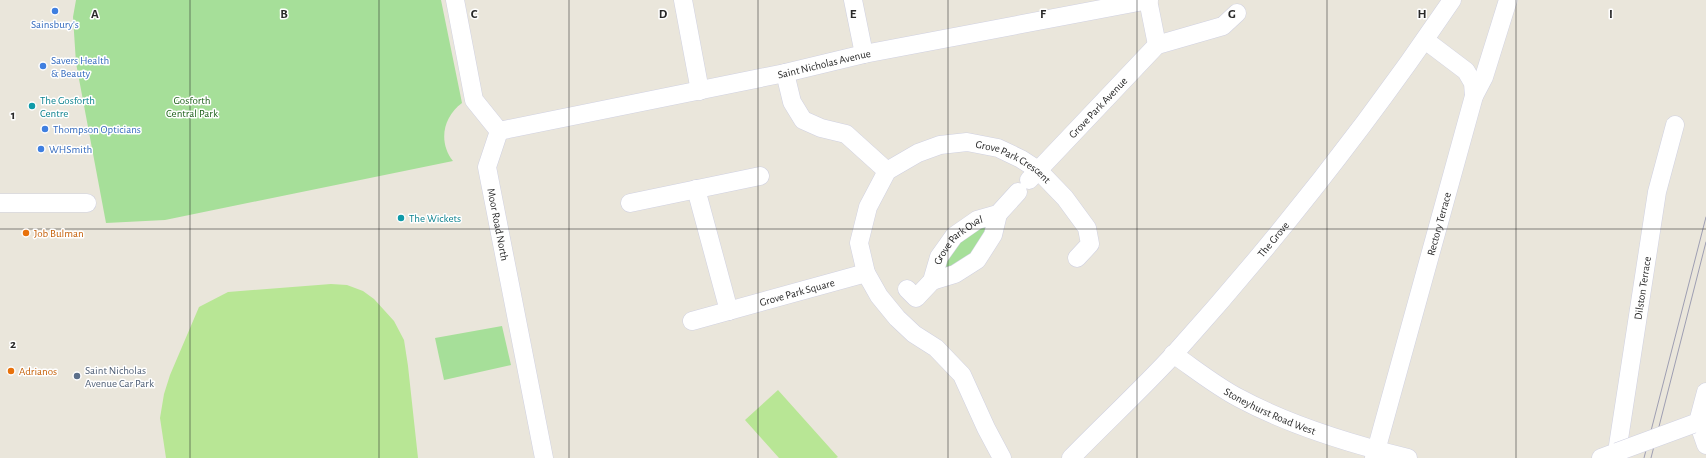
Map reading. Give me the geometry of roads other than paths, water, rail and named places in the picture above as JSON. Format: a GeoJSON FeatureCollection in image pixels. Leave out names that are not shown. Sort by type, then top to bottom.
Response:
{"type":"FeatureCollection","features":[{"type":"Feature","properties":{"kind":"street"},"geometry":{"type":"LineString","coordinates":[[455,0],[474,100],[499,130]]}},
{"type":"Feature","properties":{"kind":"street"},"geometry":{"type":"LineString","coordinates":[[683,0],[700,91]]}},
{"type":"Feature","properties":{"kind":"street"},"geometry":{"type":"LineString","coordinates":[[853,0],[864,54]]}},
{"type":"Feature","properties":{"kind":"street"},"geometry":{"type":"LineString","coordinates":[[1148,0],[1157,44],[1223,26],[1237,12]]}},
{"type":"Feature","properties":{"kind":"street","name":"Saint Nicholas Avenue"},"geometry":{"type":"LineString","coordinates":[[499,130],[785,74],[864,54],[1148,0]]}},
{"type":"Feature","properties":{"kind":"street","name":"The Grove"},"geometry":{"type":"LineString","coordinates":[[1071,458],[1173,354],[1231,290],[1341,156],[1452,0]]}},
{"type":"Feature","properties":{"kind":"street","name":"Rectory Terrace"},"geometry":{"type":"LineString","coordinates":[[1375,454],[1474,96],[1484,77],[1508,0]]}},
{"type":"Feature","properties":{"kind":"street"},"geometry":{"type":"LineString","coordinates":[[1425,40],[1466,71],[1473,83],[1474,96]]}},
{"type":"Feature","properties":{"kind":"street","name":"Grove Park Avenue"},"geometry":{"type":"LineString","coordinates":[[1029,180],[1157,44]]}},
{"type":"Feature","properties":{"kind":"street"},"geometry":{"type":"LineString","coordinates":[[785,74],[792,102],[803,120],[821,128],[846,134],[887,171],[868,207],[859,242],[866,273],[905,297]]}},
{"type":"Feature","properties":{"kind":"street","name":"Dilston Terrace"},"geometry":{"type":"LineString","coordinates":[[1609,455],[1657,192],[1675,125]]}},
{"type":"Feature","properties":{"kind":"street","name":"Moor Road North"},"geometry":{"type":"LineString","coordinates":[[499,130],[487,167],[544,458]]}},
{"type":"Feature","properties":{"kind":"street","name":"Grove Park Crescent"},"geometry":{"type":"LineString","coordinates":[[887,171],[918,153],[940,145],[967,142],[998,148],[1021,159],[1029,180],[1065,198],[1086,228],[1090,244],[1077,258]]}},
{"type":"Feature","properties":{"kind":"street"},"geometry":{"type":"LineString","coordinates":[[630,203],[760,176]]}},
{"type":"Feature","properties":{"kind":"street","name":"Grove Park Oval"},"geometry":{"type":"LineString","coordinates":[[905,297],[932,281],[955,274],[978,260],[994,234],[998,214],[1029,180]]}},
{"type":"Feature","properties":{"kind":"street"},"geometry":{"type":"LineString","coordinates":[[696,189],[729,311]]}},
{"type":"Feature","properties":{"kind":"street"},"geometry":{"type":"LineString","coordinates":[[0,203],[87,202]]}},
{"type":"Feature","properties":{"kind":"street","name":"Grove Park Oval"},"geometry":{"type":"LineString","coordinates":[[932,281],[939,257],[954,236],[977,220],[998,214]]}},
{"type":"Feature","properties":{"kind":"street","name":"Grove Park Square"},"geometry":{"type":"LineString","coordinates":[[692,321],[866,273]]}},
{"type":"Feature","properties":{"kind":"street"},"geometry":{"type":"LineString","coordinates":[[897,318],[905,297]]}},
{"type":"Feature","properties":{"kind":"street"},"geometry":{"type":"LineString","coordinates":[[897,318],[905,297]]}},
{"type":"Feature","properties":{"kind":"street"},"geometry":{"type":"LineString","coordinates":[[897,318],[921,333],[962,375],[986,428],[1002,458]]}},
{"type":"Feature","properties":{"kind":"street","name":"Stoneyhurst Road West"},"geometry":{"type":"LineString","coordinates":[[1173,354],[1239,398],[1312,430],[1375,454],[1408,458]]}},
{"type":"Feature","properties":{"kind":"street"},"geometry":{"type":"LineString","coordinates":[[1706,392],[1699,422],[1706,445]]}},
{"type":"Feature","properties":{"kind":"street"},"geometry":{"type":"LineString","coordinates":[[1609,455],[1699,422]]}},
{"type":"Feature","properties":{"kind":"tram line"},"geometry":{"type":"LineString","coordinates":[[1644,458],[1706,217]]}},
{"type":"Feature","properties":{"kind":"tram line"},"geometry":{"type":"LineString","coordinates":[[1651,458],[1706,242]]}},
{"type":"Feature","properties":{"kind":"place","name":"Sainsbury's"},"geometry":{"type":"Point","coordinates":[55,11]}},
{"type":"Feature","properties":{"kind":"place","name":"Savers Health & Beauty"},"geometry":{"type":"Point","coordinates":[43,66]}},
{"type":"Feature","properties":{"kind":"place","name":"The Gosforth Centre"},"geometry":{"type":"Point","coordinates":[32,106]}},
{"type":"Feature","properties":{"kind":"place","name":"Thompson Opticians"},"geometry":{"type":"Point","coordinates":[45,129]}},
{"type":"Feature","properties":{"kind":"place","name":"WHSmith"},"geometry":{"type":"Point","coordinates":[41,149]}},
{"type":"Feature","properties":{"kind":"place","name":"The Wickets"},"geometry":{"type":"Point","coordinates":[401,218]}},
{"type":"Feature","properties":{"kind":"place","name":"Job Bulman"},"geometry":{"type":"Point","coordinates":[26,233]}},
{"type":"Feature","properties":{"kind":"place","name":"Adrianos"},"geometry":{"type":"Point","coordinates":[11,371]}},
{"type":"Feature","properties":{"kind":"place","name":"Saint Nicholas Avenue Car Park"},"geometry":{"type":"Point","coordinates":[77,376]}},
{"type":"Feature","properties":{"kind":"park label","name":"Gosforth Central Park"},"geometry":{"type":"Point","coordinates":[192,106]}}]}
